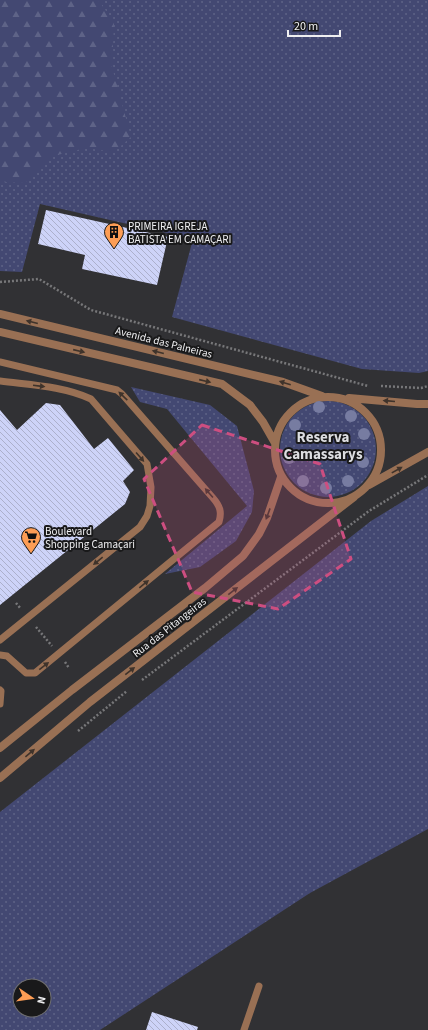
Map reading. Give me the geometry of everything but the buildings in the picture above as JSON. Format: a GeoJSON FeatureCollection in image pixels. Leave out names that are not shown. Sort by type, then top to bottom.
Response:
{"type":"FeatureCollection","features":[{"type":"Feature","properties":{"kind":"street","name":"Avenida das Palneiras"},"geometry":{"type":"LineString","coordinates":[[0,314],[283,382],[322,396]]}},
{"type":"Feature","properties":{"kind":"street"},"geometry":{"type":"LineString","coordinates":[[0,332],[222,384],[250,405],[263,422],[275,442]]}},
{"type":"Feature","properties":{"kind":"street"},"geometry":{"type":"LineString","coordinates":[[428,404],[322,396],[304,401],[290,411],[280,426],[275,442],[275,460],[281,477],[292,490],[306,499],[322,503],[338,503],[354,497],[367,487],[428,452]]}},
{"type":"Feature","properties":{"kind":"street"},"geometry":{"type":"LineString","coordinates":[[339,397],[354,402],[367,413],[376,426],[381,442],[381,458],[376,473],[367,487]]}},
{"type":"Feature","properties":{"kind":"street","name":"Rua das Pitangeiras"},"geometry":{"type":"LineString","coordinates":[[0,748],[72,690],[205,588],[243,556],[259,534],[267,518],[281,477]]}},
{"type":"Feature","properties":{"kind":"street","name":"Rua das Pitangeiras"},"geometry":{"type":"LineString","coordinates":[[0,778],[90,702],[354,497]]}},
{"type":"Feature","properties":{"kind":"lane"},"geometry":{"type":"LineString","coordinates":[[0,362],[117,390],[220,506],[221,513],[219,522],[35,673],[26,673],[7,656],[0,655]]}},
{"type":"Feature","properties":{"kind":"lane"},"geometry":{"type":"LineString","coordinates":[[0,381],[58,388],[81,394],[91,399],[147,464],[151,486],[150,506],[147,516],[140,527],[0,640]]}},
{"type":"Feature","properties":{"kind":"lane"},"geometry":{"type":"LineString","coordinates":[[0,690],[0,704]]}},
{"type":"Feature","properties":{"kind":"lane"},"geometry":{"type":"LineString","coordinates":[[244,1030],[259,986]]}},
{"type":"Feature","properties":{"kind":"path"},"geometry":{"type":"LineString","coordinates":[[0,282],[39,279],[91,310],[369,386]]}},
{"type":"Feature","properties":{"kind":"path"},"geometry":{"type":"LineString","coordinates":[[376,386],[421,388],[428,386]]}},
{"type":"Feature","properties":{"kind":"path"},"geometry":{"type":"LineString","coordinates":[[141,680],[369,511],[428,475]]}},
{"type":"Feature","properties":{"kind":"path"},"geometry":{"type":"LineString","coordinates":[[16,603],[69,668]]}},
{"type":"Feature","properties":{"kind":"path"},"geometry":{"type":"LineString","coordinates":[[74,734],[129,690]]}},
{"type":"Feature","properties":{"kind":"highlighted area"},"geometry":{"type":"Polygon","coordinates":[[[202,425],[320,464],[351,559],[278,609],[192,592],[144,479],[202,425]]]}},
{"type":"Feature","properties":{"kind":"green space"},"geometry":{"type":"Polygon","coordinates":[[[0,0],[428,0],[428,371],[419,373],[362,369],[172,317],[193,239],[40,204],[22,272],[0,271],[0,0]]]}},
{"type":"Feature","properties":{"kind":"green space"},"geometry":{"type":"Polygon","coordinates":[[[0,0],[98,0],[114,22],[112,67],[131,137],[114,152],[86,148],[49,157],[25,183],[0,182],[0,0]]]}},
{"type":"Feature","properties":{"kind":"green space"},"geometry":{"type":"Polygon","coordinates":[[[131,387],[210,405],[237,426],[254,491],[252,512],[236,541],[200,567],[165,574],[247,506],[167,409],[140,402],[131,387]]]}},
{"type":"Feature","properties":{"kind":"green space"},"geometry":{"type":"Polygon","coordinates":[[[328,401],[346,405],[362,415],[372,431],[376,449],[372,467],[362,483],[346,493],[328,497],[310,493],[294,483],[284,467],[280,449],[284,431],[294,415],[310,405],[328,401]]]}},
{"type":"Feature","properties":{"kind":"green space"},"geometry":{"type":"Polygon","coordinates":[[[428,486],[428,829],[310,893],[100,1030],[0,1030],[0,812],[371,521],[428,486]]]}},
{"type":"Feature","properties":{"kind":"place","name":"PRIMEIRA IGREJA BATISTA EM CAMAÇARI"},"geometry":{"type":"Point","coordinates":[114,249]}},
{"type":"Feature","properties":{"kind":"place","name":"Boulevard Shopping Camaçari"},"geometry":{"type":"Point","coordinates":[31,554]}},
{"type":"Feature","properties":{"kind":"district","name":"Reserva Camassarys"},"geometry":{"type":"Point","coordinates":[323,446]}}]}
